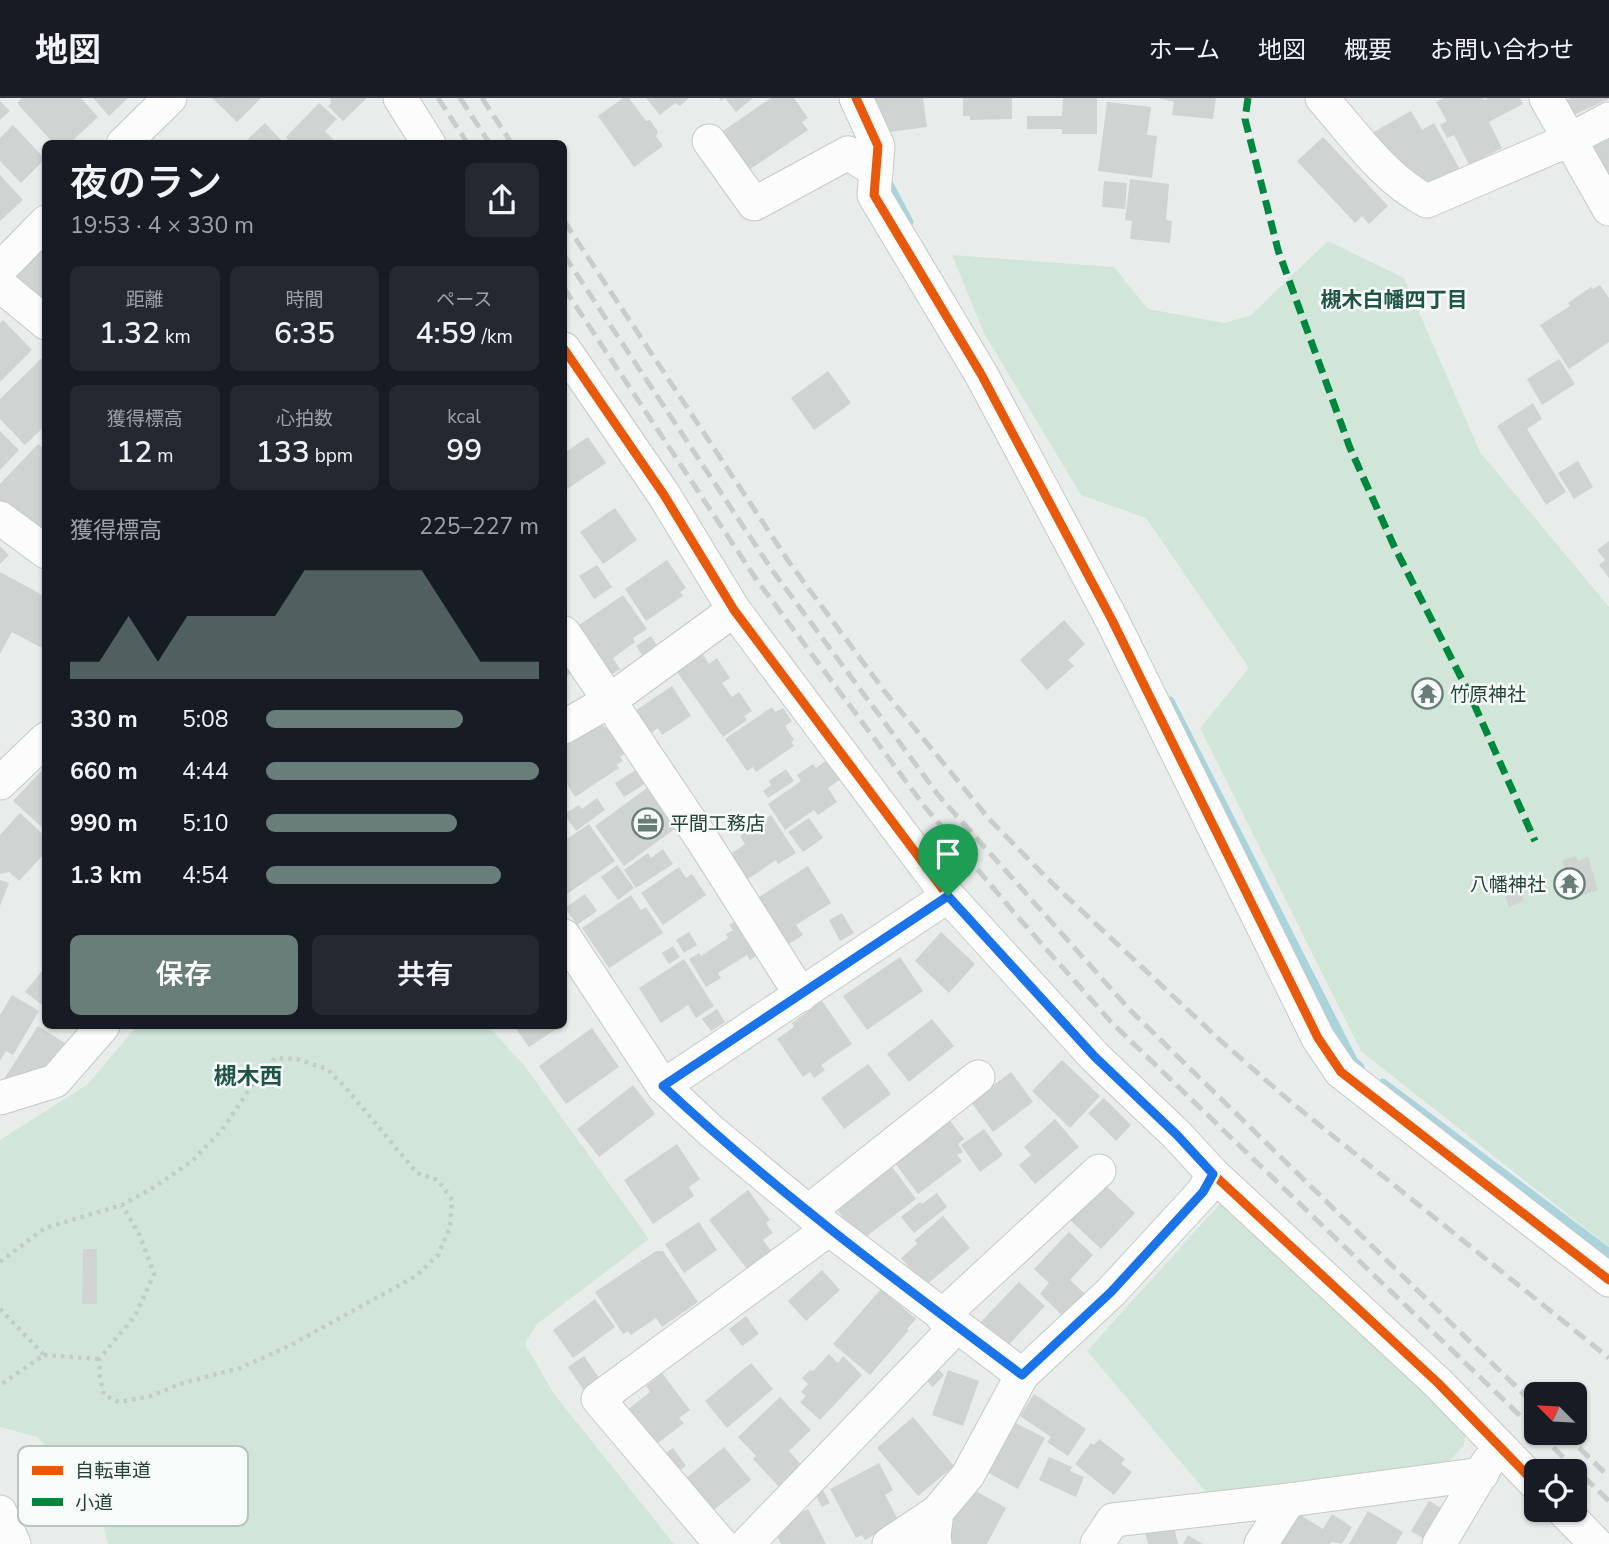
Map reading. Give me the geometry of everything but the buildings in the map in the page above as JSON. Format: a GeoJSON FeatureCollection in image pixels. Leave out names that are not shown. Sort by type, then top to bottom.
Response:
{"type":"FeatureCollection","features":[{"type":"Feature","properties":{"kind":"street"},"geometry":{"type":"LineString","coordinates":[[134,140],[170,98]]}},
{"type":"Feature","properties":{"kind":"street"},"geometry":{"type":"LineString","coordinates":[[400,98],[426,140]]}},
{"type":"Feature","properties":{"kind":"street"},"geometry":{"type":"LineString","coordinates":[[856,98],[878,146],[874,195],[981,374],[1105,608],[1318,1038],[1340,1072],[1609,1280]]}},
{"type":"Feature","properties":{"kind":"street"},"geometry":{"type":"LineString","coordinates":[[1322,98],[1392,177],[1408,191],[1427,201],[1569,140],[1609,119]]}},
{"type":"Feature","properties":{"kind":"street"},"geometry":{"type":"LineString","coordinates":[[1546,98],[1609,209]]}},
{"type":"Feature","properties":{"kind":"street"},"geometry":{"type":"LineString","coordinates":[[709,141],[754,204],[848,153],[876,171]]}},
{"type":"Feature","properties":{"kind":"street"},"geometry":{"type":"LineString","coordinates":[[42,228],[3,290],[42,320]]}},
{"type":"Feature","properties":{"kind":"street"},"geometry":{"type":"LineString","coordinates":[[567,358],[664,495],[734,610],[948,896],[1095,1057],[1177,1135],[1213,1174],[1438,1383],[1524,1472]]}},
{"type":"Feature","properties":{"kind":"street"},"geometry":{"type":"LineString","coordinates":[[0,518],[42,549]]}},
{"type":"Feature","properties":{"kind":"street"},"geometry":{"type":"LineString","coordinates":[[567,725],[609,701],[734,610]]}},
{"type":"Feature","properties":{"kind":"street"},"geometry":{"type":"LineString","coordinates":[[567,638],[702,839],[801,995]]}},
{"type":"Feature","properties":{"kind":"street"},"geometry":{"type":"LineString","coordinates":[[0,783],[42,743]]}},
{"type":"Feature","properties":{"kind":"street"},"geometry":{"type":"LineString","coordinates":[[663,1086],[948,896]]}},
{"type":"Feature","properties":{"kind":"street"},"geometry":{"type":"LineString","coordinates":[[567,941],[663,1086],[711,1131],[819,1220],[1022,1375]]}},
{"type":"Feature","properties":{"kind":"street"},"geometry":{"type":"LineString","coordinates":[[0,1098],[55,1081],[100,1029]]}},
{"type":"Feature","properties":{"kind":"street"},"geometry":{"type":"LineString","coordinates":[[721,1544],[598,1399],[819,1220],[978,1077]]}},
{"type":"Feature","properties":{"kind":"street"},"geometry":{"type":"LineString","coordinates":[[747,1544],[949,1321],[1099,1171]]}},
{"type":"Feature","properties":{"kind":"street"},"geometry":{"type":"LineString","coordinates":[[889,1544],[937,1511],[968,1475],[1022,1375],[1111,1292],[1203,1192],[1213,1174]]}},
{"type":"Feature","properties":{"kind":"street"},"geometry":{"type":"LineString","coordinates":[[1439,1544],[1497,1444]]}},
{"type":"Feature","properties":{"kind":"street"},"geometry":{"type":"LineString","coordinates":[[1097,1544],[1113,1520],[1482,1474]]}},
{"type":"Feature","properties":{"kind":"street"},"geometry":{"type":"LineString","coordinates":[[1261,1544],[1289,1500]]}},
{"type":"Feature","properties":{"kind":"street"},"geometry":{"type":"LineString","coordinates":[[935,1544],[937,1511]]}},
{"type":"Feature","properties":{"kind":"street"},"geometry":{"type":"LineString","coordinates":[[0,1512],[14,1544]]}},
{"type":"Feature","properties":{"kind":"street"},"geometry":{"type":"LineString","coordinates":[[1575,1522],[1596,1544]]}},
{"type":"Feature","properties":{"kind":"path"},"geometry":{"type":"LineString","coordinates":[[0,1262],[45,1228],[122,1205],[156,1186],[191,1161],[222,1130],[254,1081],[275,1058],[297,1059],[327,1069],[417,1173],[438,1180],[452,1200],[450,1227],[438,1255],[416,1276],[278,1351],[240,1368],[184,1382],[151,1396],[119,1402],[104,1395],[99,1359],[135,1316],[154,1274],[140,1236],[122,1205]]}},
{"type":"Feature","properties":{"kind":"path"},"geometry":{"type":"LineString","coordinates":[[0,1309],[44,1356]]}},
{"type":"Feature","properties":{"kind":"path"},"geometry":{"type":"LineString","coordinates":[[0,1385],[44,1356],[99,1359]]}},
{"type":"Feature","properties":{"kind":"green space"},"geometry":{"type":"Polygon","coordinates":[[[1328,241],[1404,278],[1480,452],[1609,607],[1609,1247],[1361,1051],[1200,728],[1249,668],[1146,518],[1081,495],[984,333],[952,255],[1114,267],[1148,309],[1224,323],[1251,315],[1328,241]]]}},
{"type":"Feature","properties":{"kind":"green space"},"geometry":{"type":"Polygon","coordinates":[[[134,1029],[491,1029],[524,1065],[649,1239],[537,1324],[525,1344],[554,1394],[674,1544],[108,1544],[104,1526],[248,1526],[248,1446],[46,1446],[37,1437],[0,1427],[0,1140],[88,1084],[134,1029]]]}},
{"type":"Feature","properties":{"kind":"green space"},"geometry":{"type":"Polygon","coordinates":[[[1225,1198],[1466,1429],[1464,1445],[1442,1470],[1206,1492],[1087,1351],[1225,1198]]]}},
{"type":"Feature","properties":{"kind":"waterway"},"geometry":{"type":"LineString","coordinates":[[890,186],[909,222]]}},
{"type":"Feature","properties":{"kind":"waterway"},"geometry":{"type":"LineString","coordinates":[[1170,701],[1354,1062],[1360,1067]]}},
{"type":"Feature","properties":{"kind":"waterway"},"geometry":{"type":"LineString","coordinates":[[1383,1083],[1609,1253]]}},
{"type":"Feature","properties":{"kind":"railway"},"geometry":{"type":"LineString","coordinates":[[438,98],[465,140]]}},
{"type":"Feature","properties":{"kind":"railway"},"geometry":{"type":"LineString","coordinates":[[460,98],[487,140]]}},
{"type":"Feature","properties":{"kind":"railway"},"geometry":{"type":"LineString","coordinates":[[482,98],[509,140]]}},
{"type":"Feature","properties":{"kind":"railway"},"geometry":{"type":"LineString","coordinates":[[567,226],[789,562],[885,692],[990,820],[1051,882],[1221,1041],[1292,1103],[1609,1358]]}},
{"type":"Feature","properties":{"kind":"railway"},"geometry":{"type":"LineString","coordinates":[[567,260],[772,570],[939,796],[1130,1010],[1524,1394]]}},
{"type":"Feature","properties":{"kind":"railway"},"geometry":{"type":"LineString","coordinates":[[567,293],[756,579],[925,807],[1016,915],[1112,1023],[1524,1419]]}},
{"type":"Feature","properties":{"kind":"railway"},"geometry":{"type":"LineString","coordinates":[[1552,1446],[1609,1501]]}},
{"type":"Feature","properties":{"kind":"railway"},"geometry":{"type":"LineString","coordinates":[[1577,1446],[1609,1477]]}},
{"type":"Feature","properties":{"kind":"marked path"},"geometry":{"type":"LineString","coordinates":[[1248,98],[1245,119],[1278,250],[1350,448],[1394,546],[1470,695],[1535,841]]}},
{"type":"Feature","properties":{"kind":"cycle path"},"geometry":{"type":"LineString","coordinates":[[856,98],[878,146],[874,195],[981,374],[1112,620],[1318,1038],[1341,1072],[1609,1280]]}},
{"type":"Feature","properties":{"kind":"cycle path"},"geometry":{"type":"LineString","coordinates":[[567,353],[664,495],[734,610],[948,896],[1095,1057],[1177,1135],[1213,1174],[1438,1383],[1524,1472]]}},
{"type":"Feature","properties":{"kind":"place","name":"竹原神社"},"geometry":{"type":"Point","coordinates":[1427,694]}},
{"type":"Feature","properties":{"kind":"place","name":"平間工務店"},"geometry":{"type":"Point","coordinates":[647,823]}},
{"type":"Feature","properties":{"kind":"place","name":"八幡神社"},"geometry":{"type":"Point","coordinates":[1569,884]}},
{"type":"Feature","properties":{"kind":"district","name":"槻木白幡四丁目"},"geometry":{"type":"Point","coordinates":[1394,300]}},
{"type":"Feature","properties":{"kind":"district","name":"槻木西"},"geometry":{"type":"Point","coordinates":[248,1076]}},
{"type":"Feature","properties":{"kind":"route"},"geometry":{"type":"LineString","coordinates":[[948,896],[1095,1057],[1177,1135],[1213,1174],[1203,1192],[1111,1292],[1022,1375],[829,1229],[711,1131],[663,1086],[948,896]]}}]}
